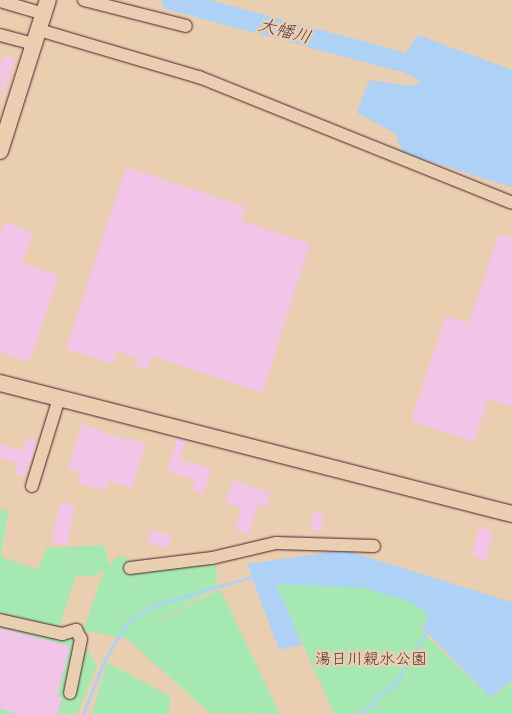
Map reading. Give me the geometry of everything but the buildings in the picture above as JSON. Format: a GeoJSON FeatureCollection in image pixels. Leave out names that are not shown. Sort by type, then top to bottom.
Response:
{"type":"FeatureCollection","features":[{"type":"Feature","properties":{"kind":"street"},"geometry":{"type":"LineString","coordinates":[[84,0],[186,26]]}},
{"type":"Feature","properties":{"kind":"street"},"geometry":{"type":"LineString","coordinates":[[0,1],[46,7],[0,151]]}},
{"type":"Feature","properties":{"kind":"street"},"geometry":{"type":"LineString","coordinates":[[0,36],[36,37],[199,77],[512,203]]}},
{"type":"Feature","properties":{"kind":"street"},"geometry":{"type":"LineString","coordinates":[[0,383],[512,514]]}},
{"type":"Feature","properties":{"kind":"street"},"geometry":{"type":"LineString","coordinates":[[32,486],[59,398]]}},
{"type":"Feature","properties":{"kind":"street"},"geometry":{"type":"LineString","coordinates":[[130,568],[212,558],[276,543],[374,546]]}},
{"type":"Feature","properties":{"kind":"street"},"geometry":{"type":"LineString","coordinates":[[0,620],[62,634],[76,630],[81,639],[70,693]]}},
{"type":"Feature","properties":{"kind":"green space"},"geometry":{"type":"Polygon","coordinates":[[[0,508],[8,512],[1,557],[37,569],[47,548],[104,545],[109,565],[120,555],[141,566],[216,565],[217,587],[151,625],[220,589],[280,714],[210,713],[127,639],[83,630],[105,568],[93,577],[76,575],[59,628],[0,613],[0,508]]]}},
{"type":"Feature","properties":{"kind":"green space","name":"湯日川親水公園"},"geometry":{"type":"Polygon","coordinates":[[[350,583],[418,604],[429,615],[422,631],[491,698],[512,682],[512,714],[334,714],[276,584],[350,583]]]}},
{"type":"Feature","properties":{"kind":"green space"},"geometry":{"type":"Polygon","coordinates":[[[0,622],[81,639],[97,666],[77,714],[0,714],[0,622]]]}},
{"type":"Feature","properties":{"kind":"green space"},"geometry":{"type":"Polygon","coordinates":[[[107,662],[171,697],[168,714],[92,714],[107,662]]]}},
{"type":"Feature","properties":{"kind":"water"},"geometry":{"type":"Polygon","coordinates":[[[418,35],[512,70],[512,187],[403,153],[395,133],[357,113],[369,80],[411,86],[421,81],[395,68],[418,35]]]}},
{"type":"Feature","properties":{"kind":"water"},"geometry":{"type":"Polygon","coordinates":[[[345,550],[512,602],[512,680],[491,698],[423,628],[429,615],[410,602],[365,588],[276,584],[302,644],[279,650],[247,564],[345,550]]]}},
{"type":"Feature","properties":{"kind":"waterway","name":"大幡川"},"geometry":{"type":"LineString","coordinates":[[171,0],[398,61]]}},
{"type":"Feature","properties":{"kind":"waterway"},"geometry":{"type":"LineString","coordinates":[[83,714],[105,659],[127,623],[152,606],[254,576]]}},
{"type":"Feature","properties":{"kind":"waterway"},"geometry":{"type":"LineString","coordinates":[[361,714],[398,679],[428,629]]}}]}
